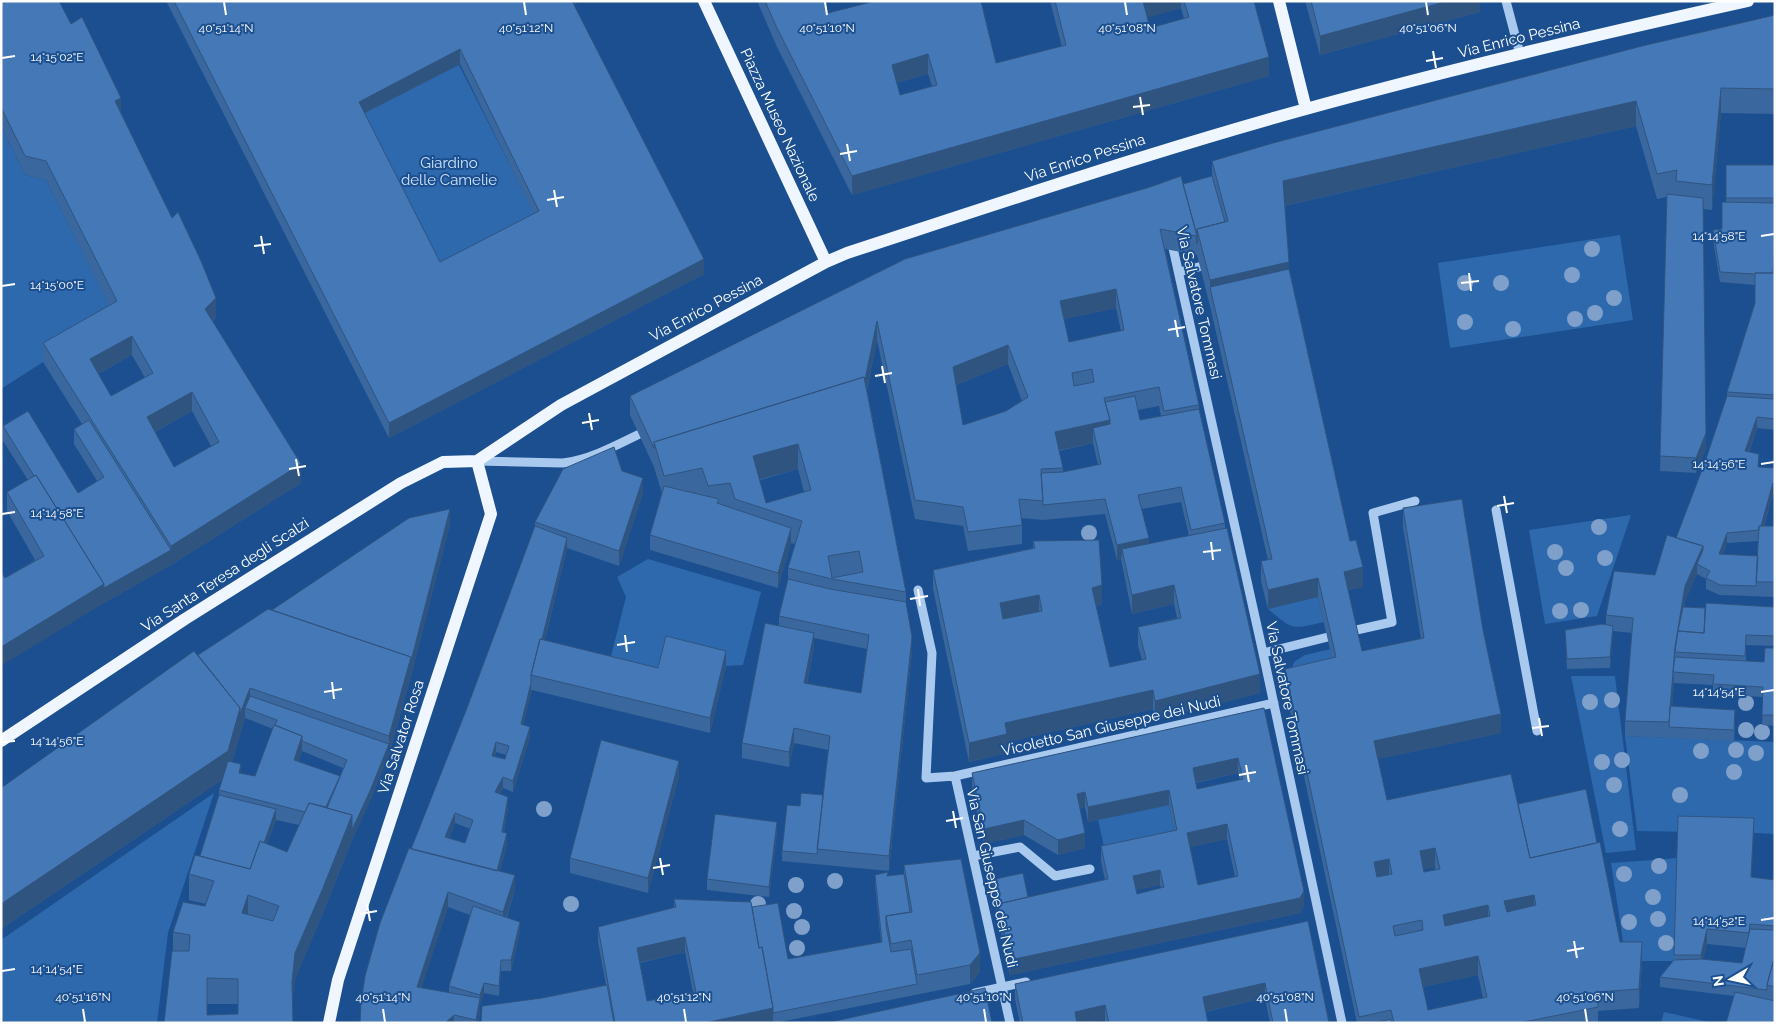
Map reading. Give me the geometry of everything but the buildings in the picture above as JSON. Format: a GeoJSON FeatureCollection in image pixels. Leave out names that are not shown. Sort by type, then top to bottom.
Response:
{"type":"FeatureCollection","features":[{"type":"Feature","properties":{"kind":"main road","name":"Piazza Museo Nazionale"},"geometry":{"type":"LineString","coordinates":[[704,1],[826,262]]}},
{"type":"Feature","properties":{"kind":"main road"},"geometry":{"type":"LineString","coordinates":[[1279,1],[1306,109]]}},
{"type":"Feature","properties":{"kind":"main road","name":"Via Enrico Pessina"},"geometry":{"type":"LineString","coordinates":[[477,461],[561,405],[826,262],[856,250],[1149,154],[1306,109],[1520,54],[1743,2]]}},
{"type":"Feature","properties":{"kind":"main road","name":"Via Santa Teresa degli Scalzi"},"geometry":{"type":"LineString","coordinates":[[1,741],[185,620],[401,483],[443,462],[477,461]]}},
{"type":"Feature","properties":{"kind":"main road","name":"Via Salvator Rosa"},"geometry":{"type":"LineString","coordinates":[[329,1023],[338,980],[491,514],[477,461]]}},
{"type":"Feature","properties":{"kind":"street"},"geometry":{"type":"LineString","coordinates":[[1506,1],[1520,54]]}},
{"type":"Feature","properties":{"kind":"street","name":"Via Salvatore Tommasi"},"geometry":{"type":"LineString","coordinates":[[1170,233],[1274,703],[1342,1023]]}},
{"type":"Feature","properties":{"kind":"street"},"geometry":{"type":"LineString","coordinates":[[1179,272],[1218,262]]}},
{"type":"Feature","properties":{"kind":"street"},"geometry":{"type":"LineString","coordinates":[[477,461],[575,462],[588,458],[661,424]]}},
{"type":"Feature","properties":{"kind":"street"},"geometry":{"type":"LineString","coordinates":[[1352,631],[1392,622],[1373,513],[1415,502]]}},
{"type":"Feature","properties":{"kind":"street"},"geometry":{"type":"LineString","coordinates":[[1496,510],[1537,731]]}},
{"type":"Feature","properties":{"kind":"street","name":"Via San Giuseppe dei Nudi"},"geometry":{"type":"LineString","coordinates":[[918,590],[932,653],[926,778],[955,776],[1010,1023]]}},
{"type":"Feature","properties":{"kind":"street"},"geometry":{"type":"LineString","coordinates":[[1263,653],[1328,637]]}},
{"type":"Feature","properties":{"kind":"street","name":"Vicoletto San Giuseppe dei Nudi"},"geometry":{"type":"LineString","coordinates":[[955,776],[1274,703]]}},
{"type":"Feature","properties":{"kind":"street"},"geometry":{"type":"LineString","coordinates":[[973,856],[1020,847],[1055,876],[1090,869]]}},
{"type":"Feature","properties":{"kind":"street"},"geometry":{"type":"LineString","coordinates":[[1310,921],[1320,918]]}},
{"type":"Feature","properties":{"kind":"street"},"geometry":{"type":"LineString","coordinates":[[963,996],[1031,981]]}},
{"type":"Feature","properties":{"kind":"green space","name":"Giardino delle Camelie"},"geometry":{"type":"Polygon","coordinates":[[[459,65],[541,226],[440,277],[358,116],[459,65]]]}},
{"type":"Feature","properties":{"kind":"green space"},"geometry":{"type":"Polygon","coordinates":[[[1,126],[25,175],[46,180],[117,320],[43,362],[1,389],[1,126]]]}},
{"type":"Feature","properties":{"kind":"green space"},"geometry":{"type":"Polygon","coordinates":[[[1620,235],[1633,320],[1450,348],[1438,263],[1620,235]]]}},
{"type":"Feature","properties":{"kind":"green space"},"geometry":{"type":"Polygon","coordinates":[[[1631,515],[1597,616],[1545,624],[1529,530],[1631,515]]]}},
{"type":"Feature","properties":{"kind":"green space"},"geometry":{"type":"Polygon","coordinates":[[[648,559],[761,592],[743,665],[726,666],[666,651],[660,673],[610,660],[626,597],[617,577],[648,559]]]}},
{"type":"Feature","properties":{"kind":"green space"},"geometry":{"type":"Polygon","coordinates":[[[1318,597],[1324,622],[1299,627],[1289,625],[1268,609],[1318,597]]]}},
{"type":"Feature","properties":{"kind":"green space"},"geometry":{"type":"Polygon","coordinates":[[[1331,649],[1336,676],[1285,688],[1294,662],[1305,655],[1331,649]]]}},
{"type":"Feature","properties":{"kind":"green space"},"geometry":{"type":"Polygon","coordinates":[[[1571,676],[1615,676],[1636,850],[1606,853],[1571,676]]]}},
{"type":"Feature","properties":{"kind":"green space"},"geometry":{"type":"Polygon","coordinates":[[[1625,736],[1775,742],[1775,834],[1637,831],[1625,736]]]}},
{"type":"Feature","properties":{"kind":"green space"},"geometry":{"type":"Polygon","coordinates":[[[214,793],[168,933],[157,1023],[1,1023],[1,940],[214,793]]]}},
{"type":"Feature","properties":{"kind":"green space"},"geometry":{"type":"Polygon","coordinates":[[[1169,805],[1177,845],[1107,860],[1098,820],[1169,805]]]}},
{"type":"Feature","properties":{"kind":"green space"},"geometry":{"type":"Polygon","coordinates":[[[1678,858],[1675,961],[1626,961],[1611,863],[1678,858]]]}},
{"type":"Feature","properties":{"kind":"green space"},"geometry":{"type":"Polygon","coordinates":[[[1664,1012],[1713,1023],[1661,1023],[1664,1012]]]}}]}
